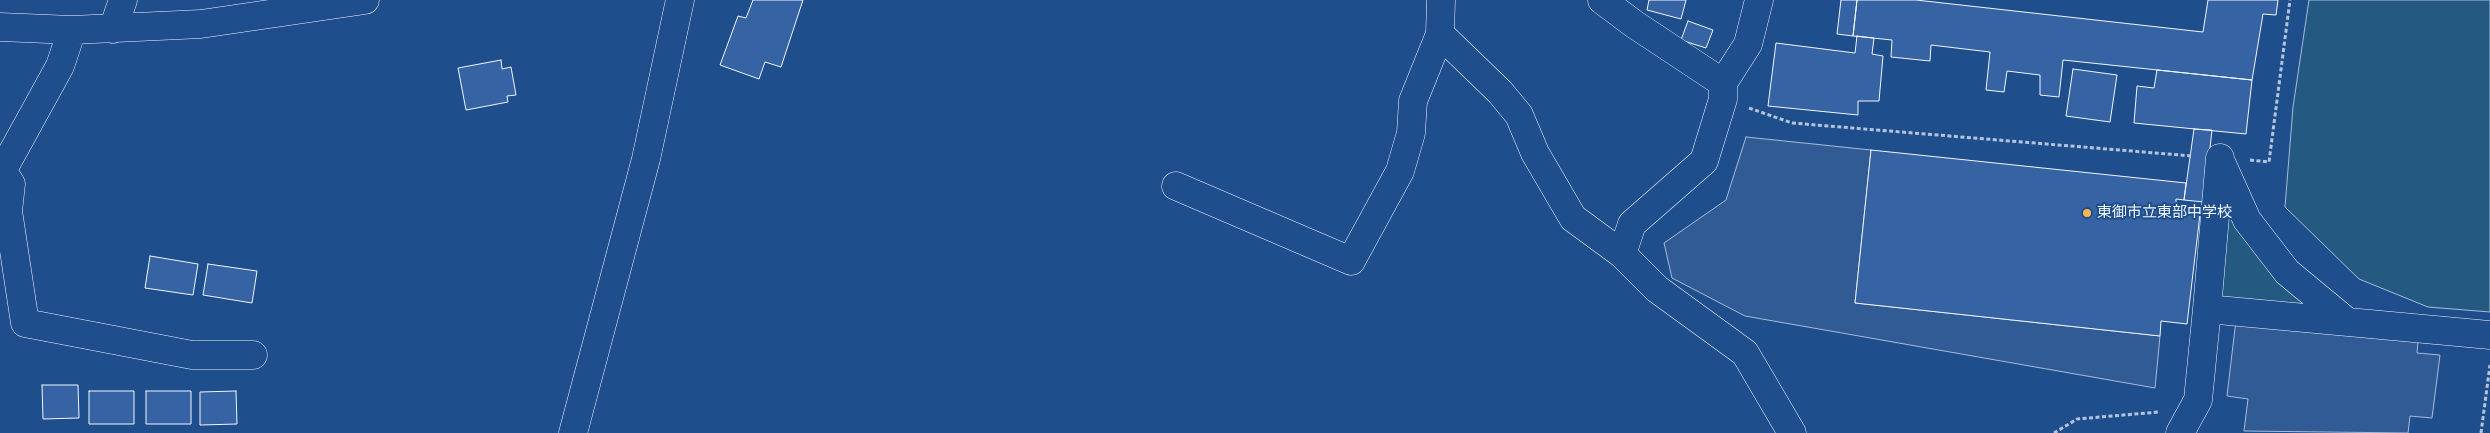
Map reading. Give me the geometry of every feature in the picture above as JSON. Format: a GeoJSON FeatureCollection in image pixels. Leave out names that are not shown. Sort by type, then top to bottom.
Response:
{"type":"FeatureCollection","features":[{"type":"Feature","properties":{"kind":"street"},"geometry":{"type":"LineString","coordinates":[[113,29],[123,0]]}},
{"type":"Feature","properties":{"kind":"street"},"geometry":{"type":"LineString","coordinates":[[0,27],[72,30],[201,24],[365,0]]}},
{"type":"Feature","properties":{"kind":"street"},"geometry":{"type":"LineString","coordinates":[[573,433],[646,159],[680,0]]}},
{"type":"Feature","properties":{"kind":"street"},"geometry":{"type":"LineString","coordinates":[[1176,186],[1351,261],[1400,171],[1411,133],[1413,101],[1440,34],[1441,0]]}},
{"type":"Feature","properties":{"kind":"street"},"geometry":{"type":"LineString","coordinates":[[1602,0],[1723,91]]}},
{"type":"Feature","properties":{"kind":"street"},"geometry":{"type":"LineString","coordinates":[[1622,254],[1632,224],[1704,161],[1723,91],[1748,44],[1759,0]]}},
{"type":"Feature","properties":{"kind":"street"},"geometry":{"type":"LineString","coordinates":[[72,30],[60,66],[2,173],[11,184],[8,211],[25,323],[192,356],[252,355]]}},
{"type":"Feature","properties":{"kind":"street"},"geometry":{"type":"LineString","coordinates":[[1440,34],[1500,92],[1519,115],[1535,153],[1573,218],[1622,254],[1657,288],[1745,353],[1792,433]]}},
{"type":"Feature","properties":{"kind":"street"},"geometry":{"type":"LineString","coordinates":[[2180,432],[2198,400],[2220,158]]}},
{"type":"Feature","properties":{"kind":"street"},"geometry":{"type":"LineString","coordinates":[[2220,158],[2247,220],[2287,272],[2345,320]]}},
{"type":"Feature","properties":{"kind":"street"},"geometry":{"type":"LineString","coordinates":[[2207,309],[2345,320],[2490,335]]}},
{"type":"Feature","properties":{"kind":"path"},"geometry":{"type":"LineString","coordinates":[[1723,91],[1792,123],[2269,162],[2290,0]]}},
{"type":"Feature","properties":{"kind":"path"},"geometry":{"type":"LineString","coordinates":[[2481,433],[2490,365]]}},
{"type":"Feature","properties":{"kind":"path"},"geometry":{"type":"LineString","coordinates":[[2054,433],[2077,419],[2156,413],[2198,400]]}},
{"type":"Feature","properties":{"kind":"shaded area"},"geometry":{"type":"Polygon","coordinates":[[[2309,0],[2490,0],[2490,312],[2428,307],[2359,279],[2285,207],[2293,107],[2309,0]]]}},
{"type":"Feature","properties":{"kind":"shaded area"},"geometry":{"type":"Polygon","coordinates":[[[1746,137],[1871,150],[1855,303],[2160,336],[2155,388],[1745,316],[1672,278],[1664,243],[1726,200],[1746,137]]]}},
{"type":"Feature","properties":{"kind":"shaded area"},"geometry":{"type":"Polygon","coordinates":[[[2220,158],[2247,220],[2345,320],[2207,309],[2220,158]]]}},
{"type":"Feature","properties":{"kind":"shaded area"},"geometry":{"type":"Polygon","coordinates":[[[2236,320],[2418,341],[2417,353],[2440,355],[2432,418],[2410,416],[2408,433],[2244,431],[2248,399],[2227,396],[2236,320]]]}},
{"type":"Feature","properties":{"kind":"building"},"geometry":{"type":"Polygon","coordinates":[[[753,0],[803,0],[781,67],[765,62],[759,79],[720,65],[738,16],[746,18],[753,0]]]}},
{"type":"Feature","properties":{"kind":"building"},"geometry":{"type":"Polygon","coordinates":[[[1649,0],[1686,0],[1681,19],[1647,10],[1649,0]]]}},
{"type":"Feature","properties":{"kind":"building"},"geometry":{"type":"Polygon","coordinates":[[[1841,0],[1857,0],[1853,36],[1837,34],[1841,0]]]}},
{"type":"Feature","properties":{"kind":"building"},"geometry":{"type":"Polygon","coordinates":[[[1857,0],[1916,0],[2203,32],[2208,0],[2278,0],[2276,15],[2263,14],[2252,80],[2063,60],[2059,97],[2040,95],[2040,75],[2007,71],[2004,92],[1986,90],[1990,52],[1931,45],[1930,61],[1891,57],[1892,40],[1853,36],[1857,0]]]}},
{"type":"Feature","properties":{"kind":"building"},"geometry":{"type":"Polygon","coordinates":[[[1688,21],[1713,30],[1706,48],[1681,40],[1688,21]]]}},
{"type":"Feature","properties":{"kind":"building"},"geometry":{"type":"Polygon","coordinates":[[[1857,36],[1874,38],[1872,54],[1883,56],[1879,101],[1858,101],[1858,115],[1768,106],[1776,43],[1855,53],[1857,36]]]}},
{"type":"Feature","properties":{"kind":"building"},"geometry":{"type":"Polygon","coordinates":[[[501,60],[502,69],[511,67],[516,95],[507,96],[508,102],[466,110],[458,68],[501,60]]]}},
{"type":"Feature","properties":{"kind":"building"},"geometry":{"type":"Polygon","coordinates":[[[2073,69],[2117,75],[2110,122],[2066,116],[2073,69]]]}},
{"type":"Feature","properties":{"kind":"building"},"geometry":{"type":"Polygon","coordinates":[[[2157,70],[2252,80],[2246,134],[2134,123],[2137,86],[2154,88],[2157,70]]]}},
{"type":"Feature","properties":{"kind":"building"},"geometry":{"type":"Polygon","coordinates":[[[2194,129],[2212,130],[2204,202],[2184,200],[2194,129]]]}},
{"type":"Feature","properties":{"kind":"building","name":"東御市立東部中学校"},"geometry":{"type":"Polygon","coordinates":[[[1871,150],[2186,183],[2184,200],[2176,199],[2176,211],[2200,214],[2187,324],[2161,321],[2160,336],[1855,303],[1871,150]]]}},
{"type":"Feature","properties":{"kind":"building"},"geometry":{"type":"Polygon","coordinates":[[[150,256],[198,264],[193,295],[145,288],[150,256]]]}},
{"type":"Feature","properties":{"kind":"building"},"geometry":{"type":"Polygon","coordinates":[[[208,264],[257,271],[252,303],[203,295],[208,264]]]}},
{"type":"Feature","properties":{"kind":"building"},"geometry":{"type":"Polygon","coordinates":[[[42,385],[78,385],[79,418],[43,419],[42,385]]]}},
{"type":"Feature","properties":{"kind":"building"},"geometry":{"type":"Polygon","coordinates":[[[89,391],[134,391],[134,424],[89,424],[89,391]]]}},
{"type":"Feature","properties":{"kind":"building"},"geometry":{"type":"Polygon","coordinates":[[[146,391],[191,391],[191,424],[146,424],[146,391]]]}},
{"type":"Feature","properties":{"kind":"building"},"geometry":{"type":"Polygon","coordinates":[[[236,391],[237,424],[200,425],[200,392],[236,391]]]}},
{"type":"Feature","properties":{"kind":"place","name":"東御市立東部中学校"},"geometry":{"type":"Point","coordinates":[2087,213]}}]}
